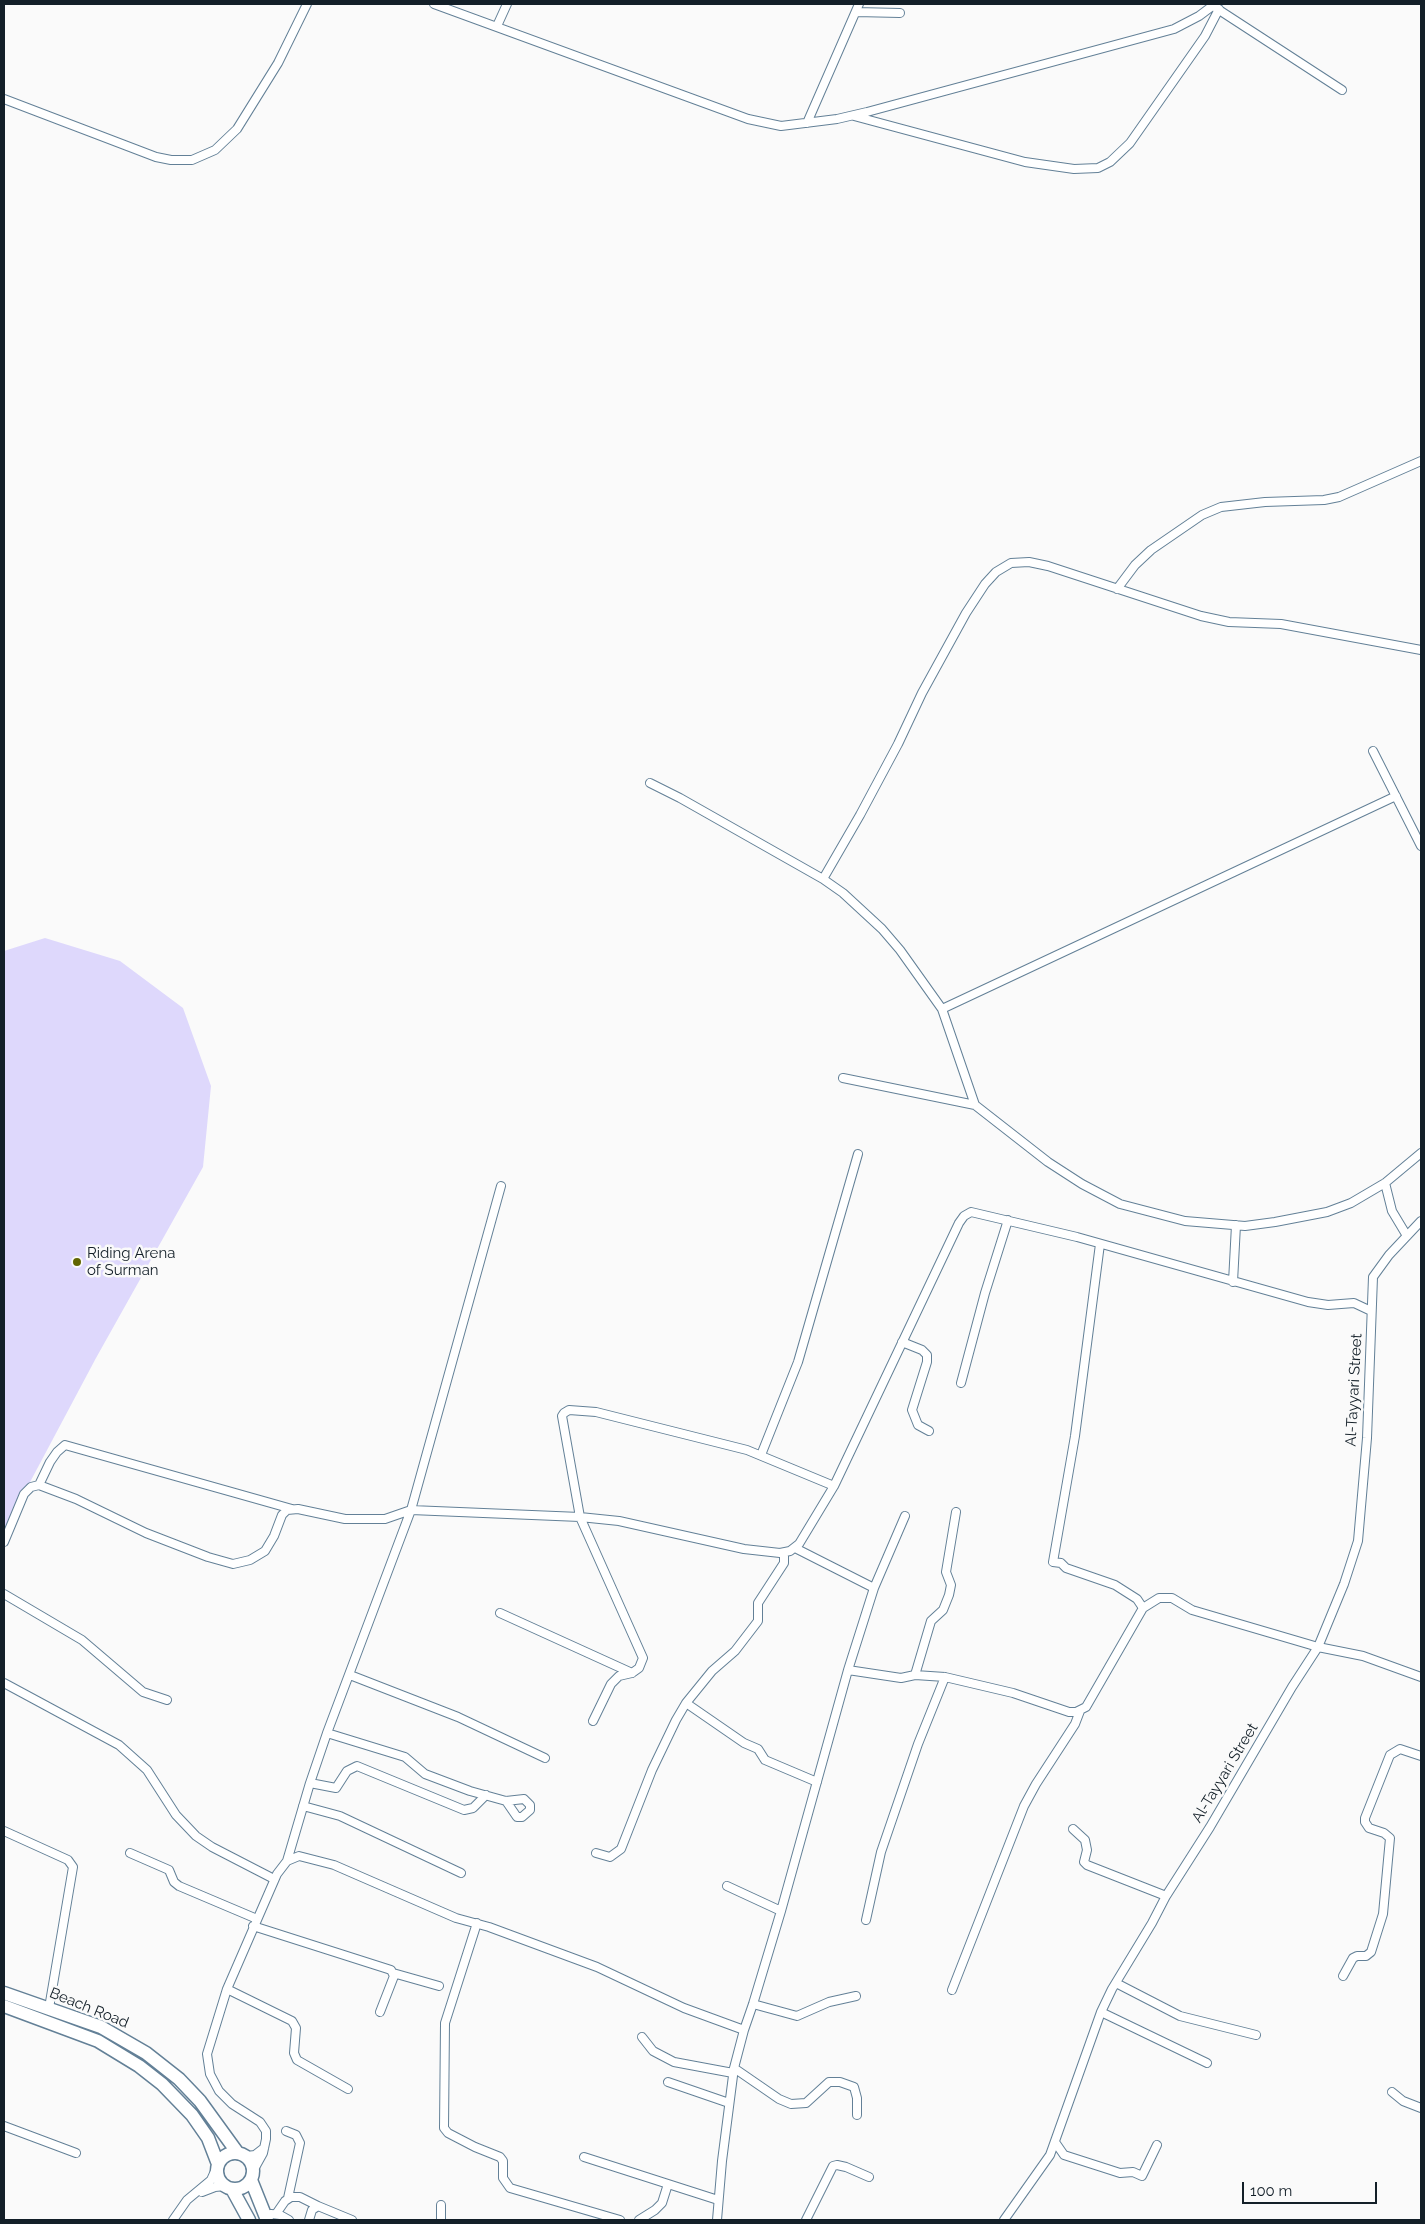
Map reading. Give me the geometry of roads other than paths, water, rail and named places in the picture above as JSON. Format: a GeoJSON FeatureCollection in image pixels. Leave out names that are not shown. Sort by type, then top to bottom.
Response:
{"type":"FeatureCollection","features":[{"type":"Feature","properties":{"kind":"main road","name":"Beach Road"},"geometry":{"type":"LineString","coordinates":[[4,1993],[77,2018],[118,2036],[161,2064],[200,2101],[242,2154]]}},
{"type":"Feature","properties":{"kind":"main road","name":"Beach Road"},"geometry":{"type":"LineString","coordinates":[[4,2006],[98,2042],[139,2066],[162,2084],[192,2115],[208,2138],[217,2167]]}},
{"type":"Feature","properties":{"kind":"main road"},"geometry":{"type":"LineString","coordinates":[[249,2220],[228,2188],[218,2177],[217,2167],[223,2156],[242,2154],[252,2163],[252,2176],[269,2216]]}},
{"type":"Feature","properties":{"kind":"main road"},"geometry":{"type":"LineString","coordinates":[[228,2188],[245,2186],[252,2176]]}},
{"type":"Feature","properties":{"kind":"street"},"geometry":{"type":"LineString","coordinates":[[4,99],[156,158],[192,160],[214,150],[237,129],[278,63],[307,4]]}},
{"type":"Feature","properties":{"kind":"street"},"geometry":{"type":"LineString","coordinates":[[434,4],[748,119],[781,126],[852,115],[1174,29],[1215,6]]}},
{"type":"Feature","properties":{"kind":"street"},"geometry":{"type":"LineString","coordinates":[[497,26],[507,4]]}},
{"type":"Feature","properties":{"kind":"street"},"geometry":{"type":"LineString","coordinates":[[1215,6],[1342,90]]}},
{"type":"Feature","properties":{"kind":"street"},"geometry":{"type":"LineString","coordinates":[[852,115],[1024,162],[1074,169],[1098,168],[1110,162],[1130,143],[1205,36],[1215,6]]}},
{"type":"Feature","properties":{"kind":"street"},"geometry":{"type":"LineString","coordinates":[[807,123],[857,8],[900,13]]}},
{"type":"Feature","properties":{"kind":"street"},"geometry":{"type":"LineString","coordinates":[[1117,589],[1135,564],[1150,550],[1202,515],[1220,508],[1265,502],[1324,500],[1339,497],[1421,461]]}},
{"type":"Feature","properties":{"kind":"street"},"geometry":{"type":"LineString","coordinates":[[823,879],[860,815],[949,644],[985,584],[996,572],[1011,563],[1029,562],[1048,566],[1201,616],[1229,622],[1281,624],[1421,650]]}},
{"type":"Feature","properties":{"kind":"street"},"geometry":{"type":"LineString","coordinates":[[1373,751],[1421,846]]}},
{"type":"Feature","properties":{"kind":"street"},"geometry":{"type":"LineString","coordinates":[[650,783],[823,879],[843,894],[882,930],[900,950],[942,1009],[975,1105]]}},
{"type":"Feature","properties":{"kind":"street"},"geometry":{"type":"LineString","coordinates":[[942,1009],[1396,796]]}},
{"type":"Feature","properties":{"kind":"street"},"geometry":{"type":"LineString","coordinates":[[843,1078],[975,1105],[1048,1162],[1082,1184],[1120,1204],[1185,1221],[1236,1225],[1275,1222],[1327,1212],[1351,1203],[1385,1183],[1421,1153]]}},
{"type":"Feature","properties":{"kind":"street"},"geometry":{"type":"LineString","coordinates":[[761,1454],[802,1348],[858,1154]]}},
{"type":"Feature","properties":{"kind":"street"},"geometry":{"type":"LineString","coordinates":[[1385,1183],[1392,1211],[1407,1236]]}},
{"type":"Feature","properties":{"kind":"street"},"geometry":{"type":"LineString","coordinates":[[287,1861],[310,1783],[411,1510],[502,1186]]}},
{"type":"Feature","properties":{"kind":"street"},"geometry":{"type":"LineString","coordinates":[[39,1485],[54,1457],[65,1446],[292,1509],[345,1519],[385,1519],[411,1510],[580,1517],[638,1525],[744,1549],[784,1552],[795,1548],[834,1486],[961,1219],[967,1214],[975,1212],[1008,1220],[1308,1302],[1328,1305],[1354,1303],[1371,1310]]}},
{"type":"Feature","properties":{"kind":"street"},"geometry":{"type":"LineString","coordinates":[[961,1384],[985,1293],[1008,1220]]}},
{"type":"Feature","properties":{"kind":"street","name":"Al-Tayyari Street"},"geometry":{"type":"LineString","coordinates":[[1004,2220],[1045,2164],[1056,2142],[1101,2012],[1116,1983],[1166,1896],[1210,1827],[1292,1687],[1318,1647],[1344,1584],[1358,1541],[1367,1438],[1372,1286],[1375,1273],[1421,1220]]}},
{"type":"Feature","properties":{"kind":"street"},"geometry":{"type":"LineString","coordinates":[[1233,1282],[1236,1225]]}},
{"type":"Feature","properties":{"kind":"street"},"geometry":{"type":"LineString","coordinates":[[1100,1244],[1076,1436],[1052,1562],[1061,1563],[1066,1568],[1115,1585],[1137,1599],[1143,1608]]}},
{"type":"Feature","properties":{"kind":"street"},"geometry":{"type":"LineString","coordinates":[[902,1342],[922,1350],[927,1355],[927,1362],[912,1410],[918,1425],[929,1431]]}},
{"type":"Feature","properties":{"kind":"street"},"geometry":{"type":"LineString","coordinates":[[593,1721],[611,1684],[619,1676],[632,1673],[639,1668],[643,1658],[580,1517],[562,1416],[566,1410],[596,1412],[761,1454],[834,1486]]}},
{"type":"Feature","properties":{"kind":"street"},"geometry":{"type":"LineString","coordinates":[[4,1542],[24,1494],[31,1487],[39,1485],[76,1499],[154,1537],[233,1564],[250,1560],[265,1551],[274,1536],[282,1515],[292,1509]]}},
{"type":"Feature","properties":{"kind":"street"},"geometry":{"type":"LineString","coordinates":[[914,1675],[931,1621],[943,1610],[949,1594],[951,1585],[946,1572],[956,1512]]}},
{"type":"Feature","properties":{"kind":"street"},"geometry":{"type":"LineString","coordinates":[[717,2220],[729,2103],[734,2070],[744,2030],[781,1912],[848,1670],[874,1588],[905,1516]]}},
{"type":"Feature","properties":{"kind":"street"},"geometry":{"type":"LineString","coordinates":[[795,1548],[874,1588]]}},
{"type":"Feature","properties":{"kind":"street"},"geometry":{"type":"LineString","coordinates":[[596,1853],[610,1857],[621,1849],[652,1770],[686,1703],[712,1671],[735,1651],[758,1621],[758,1603],[784,1563],[784,1552]]}},
{"type":"Feature","properties":{"kind":"street"},"geometry":{"type":"LineString","coordinates":[[4,1594],[82,1640],[143,1692],[167,1700]]}},
{"type":"Feature","properties":{"kind":"street"},"geometry":{"type":"LineString","coordinates":[[848,1670],[902,1678],[914,1675],[945,1677],[1013,1693],[1069,1712],[1080,1711],[1086,1707],[1143,1608],[1159,1598],[1172,1598],[1192,1610],[1318,1647],[1363,1656],[1421,1677]]}},
{"type":"Feature","properties":{"kind":"street"},"geometry":{"type":"LineString","coordinates":[[500,1613],[632,1673]]}},
{"type":"Feature","properties":{"kind":"street"},"geometry":{"type":"LineString","coordinates":[[350,1675],[458,1717],[545,1758]]}},
{"type":"Feature","properties":{"kind":"street"},"geometry":{"type":"LineString","coordinates":[[866,1920],[881,1852],[918,1744],[945,1677]]}},
{"type":"Feature","properties":{"kind":"street"},"geometry":{"type":"LineString","coordinates":[[4,1682],[119,1745],[147,1770],[176,1815],[196,1836],[212,1847],[274,1879]]}},
{"type":"Feature","properties":{"kind":"street"},"geometry":{"type":"LineString","coordinates":[[686,1703],[728,1732],[758,1749],[768,1762],[817,1782]]}},
{"type":"Feature","properties":{"kind":"street"},"geometry":{"type":"LineString","coordinates":[[952,1990],[1024,1806],[1075,1724],[1080,1711]]}},
{"type":"Feature","properties":{"kind":"street"},"geometry":{"type":"LineString","coordinates":[[328,1733],[405,1757],[424,1774],[506,1801]]}},
{"type":"Feature","properties":{"kind":"street"},"geometry":{"type":"LineString","coordinates":[[1343,1976],[1353,1958],[1366,1956],[1371,1952],[1383,1914],[1390,1838],[1384,1833],[1369,1828],[1365,1822],[1366,1818],[1390,1756],[1400,1749],[1421,1756]]}},
{"type":"Feature","properties":{"kind":"street"},"geometry":{"type":"LineString","coordinates":[[310,1783],[336,1788],[347,1771],[356,1766],[464,1810],[473,1808],[486,1795]]}},
{"type":"Feature","properties":{"kind":"street"},"geometry":{"type":"LineString","coordinates":[[303,1806],[340,1816],[461,1873]]}},
{"type":"Feature","properties":{"kind":"street"},"geometry":{"type":"LineString","coordinates":[[1073,1829],[1085,1840],[1087,1850],[1084,1862],[1087,1865],[1166,1896]]}},
{"type":"Feature","properties":{"kind":"street"},"geometry":{"type":"LineString","coordinates":[[4,1831],[68,1860],[73,1867],[49,2008]]}},
{"type":"Feature","properties":{"kind":"street"},"geometry":{"type":"LineString","coordinates":[[130,1853],[169,1870],[177,1885],[255,1923],[391,1970],[394,1973],[439,1986]]}},
{"type":"Feature","properties":{"kind":"street"},"geometry":{"type":"LineString","coordinates":[[252,2176],[261,2158],[267,2136],[264,2126],[225,2098],[213,2082],[207,2062],[209,2046],[227,1989],[274,1879],[280,1867],[287,1861],[299,1856],[334,1865],[448,1914],[597,1967],[684,2008],[744,2030]]}},
{"type":"Feature","properties":{"kind":"street"},"geometry":{"type":"LineString","coordinates":[[727,1886],[781,1912]]}},
{"type":"Feature","properties":{"kind":"street"},"geometry":{"type":"LineString","coordinates":[[477,1923],[445,2024],[444,2128],[448,2133],[500,2156],[503,2161],[503,2178],[510,2188],[620,2220]]}},
{"type":"Feature","properties":{"kind":"street"},"geometry":{"type":"LineString","coordinates":[[380,2012],[394,1973]]}},
{"type":"Feature","properties":{"kind":"street"},"geometry":{"type":"LineString","coordinates":[[1116,1983],[1180,2016],[1256,2035]]}},
{"type":"Feature","properties":{"kind":"street"},"geometry":{"type":"LineString","coordinates":[[227,1989],[292,2021],[296,2028],[294,2053],[296,2060],[348,2088]]}},
{"type":"Feature","properties":{"kind":"street"},"geometry":{"type":"LineString","coordinates":[[753,2004],[797,2016],[829,2002],[856,1996]]}},
{"type":"Feature","properties":{"kind":"street"},"geometry":{"type":"LineString","coordinates":[[1101,2012],[1207,2063]]}},
{"type":"Feature","properties":{"kind":"street"},"geometry":{"type":"LineString","coordinates":[[642,2036],[653,2051],[674,2062],[734,2070],[779,2099],[791,2104],[806,2103],[829,2082],[840,2082],[854,2087],[857,2098],[857,2116]]}},
{"type":"Feature","properties":{"kind":"street"},"geometry":{"type":"LineString","coordinates":[[668,2082],[729,2103]]}},
{"type":"Feature","properties":{"kind":"street"},"geometry":{"type":"LineString","coordinates":[[1392,2092],[1403,2101],[1421,2108]]}},
{"type":"Feature","properties":{"kind":"street"},"geometry":{"type":"LineString","coordinates":[[4,2126],[76,2153]]}},
{"type":"Feature","properties":{"kind":"street"},"geometry":{"type":"LineString","coordinates":[[269,2216],[288,2198],[300,2143],[296,2135],[286,2131]]}},
{"type":"Feature","properties":{"kind":"street"},"geometry":{"type":"LineString","coordinates":[[1056,2142],[1064,2155],[1120,2173],[1133,2172],[1142,2176],[1156,2145]]}},
{"type":"Feature","properties":{"kind":"street"},"geometry":{"type":"LineString","coordinates":[[242,2154],[254,2155],[264,2148]]}},
{"type":"Feature","properties":{"kind":"street"},"geometry":{"type":"LineString","coordinates":[[584,2157],[718,2200]]}},
{"type":"Feature","properties":{"kind":"street"},"geometry":{"type":"LineString","coordinates":[[806,2220],[833,2166],[846,2166],[869,2177]]}},
{"type":"Feature","properties":{"kind":"street"},"geometry":{"type":"LineString","coordinates":[[173,2220],[187,2200],[209,2183],[217,2167]]}},
{"type":"Feature","properties":{"kind":"street"},"geometry":{"type":"LineString","coordinates":[[639,2220],[662,2203],[668,2184]]}},
{"type":"Feature","properties":{"kind":"street"},"geometry":{"type":"LineString","coordinates":[[187,2200],[208,2189],[228,2188]]}},
{"type":"Feature","properties":{"kind":"street"},"geometry":{"type":"LineString","coordinates":[[288,2198],[300,2197],[352,2220]]}},
{"type":"Feature","properties":{"kind":"street"},"geometry":{"type":"LineString","coordinates":[[440,2205],[441,2220]]}},
{"type":"Feature","properties":{"kind":"street"},"geometry":{"type":"LineString","coordinates":[[308,2220],[312,2210],[318,2206]]}},
{"type":"Feature","properties":{"kind":"street"},"geometry":{"type":"LineString","coordinates":[[269,2216],[289,2220]]}},
{"type":"Feature","properties":{"kind":"place","name":"Riding Arena of Surman"},"geometry":{"type":"Point","coordinates":[77,1262]}}]}
